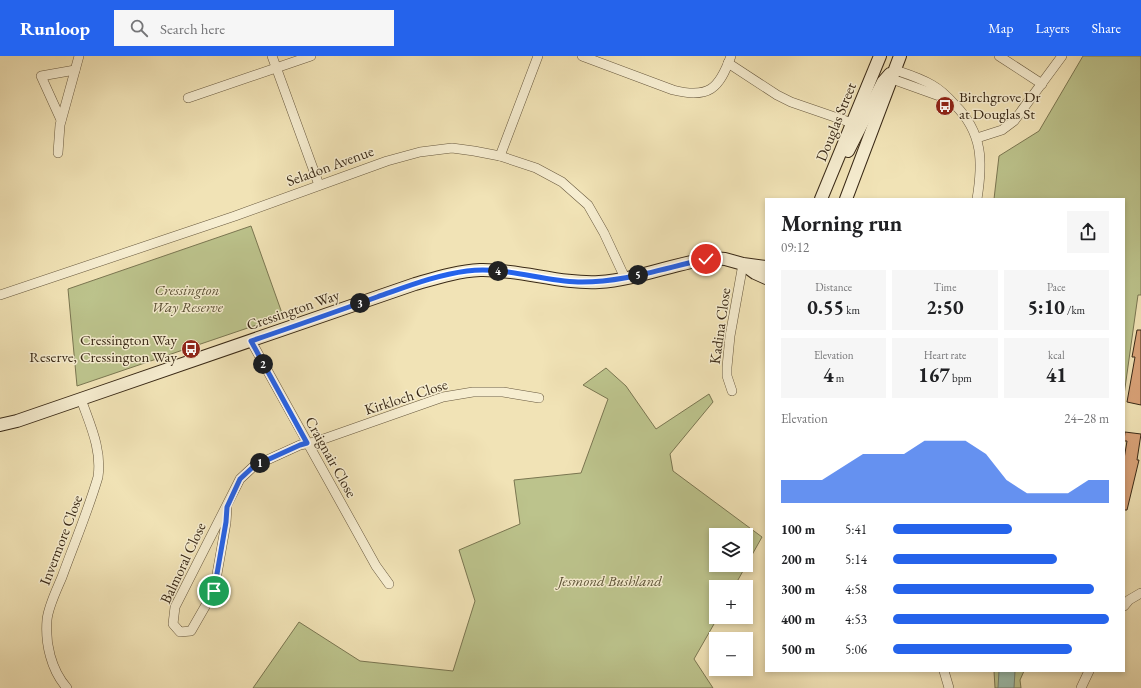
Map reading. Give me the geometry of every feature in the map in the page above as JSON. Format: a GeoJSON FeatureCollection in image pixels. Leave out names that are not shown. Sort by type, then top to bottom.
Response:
{"type":"FeatureCollection","features":[{"type":"Feature","properties":{"kind":"street"},"geometry":{"type":"LineString","coordinates":[[58,153],[61,120],[79,56]]}},
{"type":"Feature","properties":{"kind":"street"},"geometry":{"type":"LineString","coordinates":[[272,56],[319,185]]}},
{"type":"Feature","properties":{"kind":"street"},"geometry":{"type":"LineString","coordinates":[[188,98],[311,56]]}},
{"type":"Feature","properties":{"kind":"street"},"geometry":{"type":"LineString","coordinates":[[500,156],[538,56]]}},
{"type":"Feature","properties":{"kind":"street"},"geometry":{"type":"LineString","coordinates":[[582,56],[673,90],[689,94],[702,93],[712,89],[720,81],[730,60],[777,94],[791,102],[852,123]]}},
{"type":"Feature","properties":{"kind":"street","name":"Douglas Street"},"geometry":{"type":"LineString","coordinates":[[823,194],[880,56]]}},
{"type":"Feature","properties":{"kind":"street"},"geometry":{"type":"LineString","coordinates":[[891,56],[892,74]]}},
{"type":"Feature","properties":{"kind":"street"},"geometry":{"type":"LineString","coordinates":[[846,198],[900,56]]}},
{"type":"Feature","properties":{"kind":"street"},"geometry":{"type":"LineString","coordinates":[[999,56],[1042,84]]}},
{"type":"Feature","properties":{"kind":"street"},"geometry":{"type":"LineString","coordinates":[[977,138],[1002,130],[1014,121],[1062,56]]}},
{"type":"Feature","properties":{"kind":"street"},"geometry":{"type":"LineString","coordinates":[[61,120],[41,76],[75,70]]}},
{"type":"Feature","properties":{"kind":"street"},"geometry":{"type":"LineString","coordinates":[[892,74],[955,104],[970,123],[977,138],[981,161],[977,198]]}},
{"type":"Feature","properties":{"kind":"street"},"geometry":{"type":"LineString","coordinates":[[823,194],[852,144],[883,82],[892,74]]}},
{"type":"Feature","properties":{"kind":"street","name":"Seladon Avenue"},"geometry":{"type":"LineString","coordinates":[[0,295],[145,247],[387,161],[420,152],[452,148],[500,156],[536,168],[562,182],[588,205],[604,234],[624,278]]}},
{"type":"Feature","properties":{"kind":"street","name":"Cressington Way"},"geometry":{"type":"LineString","coordinates":[[0,425],[17,421],[415,284],[452,273],[482,270],[577,282],[599,282],[624,278],[712,258],[725,259],[743,264]]}},
{"type":"Feature","properties":{"kind":"street"},"geometry":{"type":"LineString","coordinates":[[743,264],[765,267]]}},
{"type":"Feature","properties":{"kind":"street"},"geometry":{"type":"LineString","coordinates":[[743,264],[752,271],[765,278]]}},
{"type":"Feature","properties":{"kind":"street","name":"Kadina Close"},"geometry":{"type":"LineString","coordinates":[[732,391],[727,376],[727,367],[730,336],[743,264]]}},
{"type":"Feature","properties":{"kind":"street","name":"Craignair Close"},"geometry":{"type":"LineString","coordinates":[[251,341],[376,566],[389,584]]}},
{"type":"Feature","properties":{"kind":"street","name":"Kirkloch Close"},"geometry":{"type":"LineString","coordinates":[[307,443],[315,442],[443,397],[473,392],[504,392],[539,398]]}},
{"type":"Feature","properties":{"kind":"street","name":"Invermore Close"},"geometry":{"type":"LineString","coordinates":[[67,688],[53,664],[48,646],[47,619],[98,477],[100,460],[98,450],[81,399]]}},
{"type":"Feature","properties":{"kind":"street","name":"Balmoral Close"},"geometry":{"type":"LineString","coordinates":[[227,507],[214,591],[191,631],[180,632],[173,624],[175,607],[240,479],[254,466],[307,443]]}},
{"type":"Feature","properties":{"kind":"street"},"geometry":{"type":"LineString","coordinates":[[1125,605],[1129,600],[1141,594]]}},
{"type":"Feature","properties":{"kind":"street"},"geometry":{"type":"LineString","coordinates":[[944,672],[949,688]]}},
{"type":"Feature","properties":{"kind":"street"},"geometry":{"type":"LineString","coordinates":[[1081,688],[1089,672]]}},
{"type":"Feature","properties":{"kind":"green space"},"geometry":{"type":"Polygon","coordinates":[[[1083,56],[1141,56],[1141,295],[1138,295],[1125,388],[1125,198],[994,198],[999,156],[1039,131],[1083,56]]]}},
{"type":"Feature","properties":{"kind":"green space","name":"Cressington Way Reserve"},"geometry":{"type":"Polygon","coordinates":[[[251,226],[283,316],[77,386],[68,289],[251,226]]]}},
{"type":"Feature","properties":{"kind":"green space","name":"Jesmond Bushland"},"geometry":{"type":"Polygon","coordinates":[[[606,368],[626,386],[656,429],[709,394],[713,402],[670,454],[673,471],[750,528],[709,528],[709,572],[742,572],[738,580],[709,580],[709,624],[714,624],[694,659],[713,688],[253,688],[299,622],[360,661],[453,671],[475,601],[459,550],[520,524],[514,480],[581,473],[608,399],[583,385],[606,368]]]}},
{"type":"Feature","properties":{"kind":"green space","name":"Jesmond Bushland"},"geometry":{"type":"Polygon","coordinates":[[[753,530],[762,537],[753,553],[753,530]]]}},
{"type":"Feature","properties":{"kind":"green space"},"geometry":{"type":"Polygon","coordinates":[[[994,672],[1024,672],[1020,680],[1021,688],[995,688],[994,672]]]}},
{"type":"Feature","properties":{"kind":"shaded area"},"geometry":{"type":"Polygon","coordinates":[[[999,672],[1015,672],[1014,688],[998,688],[999,672]]]}},
{"type":"Feature","properties":{"kind":"building"},"geometry":{"type":"Polygon","coordinates":[[[1137,330],[1141,330],[1141,405],[1127,402],[1135,357],[1132,357],[1137,330]]]}},
{"type":"Feature","properties":{"kind":"building"},"geometry":{"type":"Polygon","coordinates":[[[1125,432],[1141,434],[1137,460],[1139,460],[1127,510],[1125,510],[1125,453],[1127,441],[1125,441],[1125,432]]]}},
{"type":"Feature","properties":{"kind":"place","name":"Birchgrove Dr at Douglas St"},"geometry":{"type":"Point","coordinates":[945,106]}},
{"type":"Feature","properties":{"kind":"place","name":"Cressington Way Reserve, Cressington Way"},"geometry":{"type":"Point","coordinates":[191,349]}},
{"type":"Feature","properties":{"kind":"route"},"geometry":{"type":"LineString","coordinates":[[214,591],[218,575],[227,507],[240,479],[254,466],[307,443],[251,341],[415,284],[452,273],[482,270],[539,276],[566,281],[599,282],[624,278],[706,259]]}}]}
